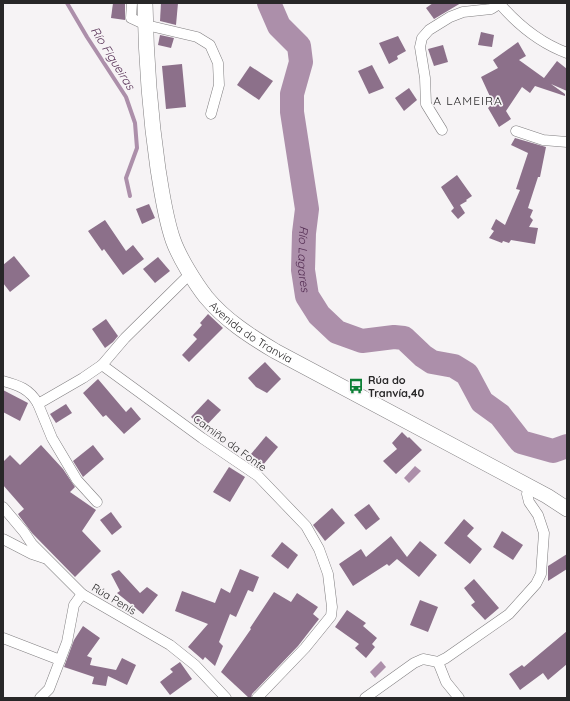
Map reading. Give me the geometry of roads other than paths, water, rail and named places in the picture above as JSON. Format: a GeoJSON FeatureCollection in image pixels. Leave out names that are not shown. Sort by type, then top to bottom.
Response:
{"type":"FeatureCollection","features":[{"type":"Feature","properties":{"kind":"main road","name":"Avenida do Tranvia"},"geometry":{"type":"LineString","coordinates":[[145,3],[149,93],[154,142],[164,202],[173,240],[182,259],[206,297],[244,332],[282,355],[529,486],[567,509]]}},
{"type":"Feature","properties":{"kind":"street"},"geometry":{"type":"LineString","coordinates":[[132,3],[131,18],[146,25],[197,37],[210,46],[218,63],[219,85],[211,114]]}},
{"type":"Feature","properties":{"kind":"street"},"geometry":{"type":"LineString","coordinates":[[442,130],[426,104],[425,78],[420,47],[422,38],[429,30],[450,17],[463,12],[491,9],[499,3],[516,22],[538,38],[567,53]]}},
{"type":"Feature","properties":{"kind":"street"},"geometry":{"type":"LineString","coordinates":[[516,131],[543,140],[567,142]]}},
{"type":"Feature","properties":{"kind":"street"},"geometry":{"type":"LineString","coordinates":[[38,404],[83,378],[102,365],[125,338],[191,273]]}},
{"type":"Feature","properties":{"kind":"street","name":"Camiño da Fonte"},"geometry":{"type":"LineString","coordinates":[[102,365],[202,438],[258,476],[306,526],[319,549],[328,574],[332,607],[331,616],[305,648],[257,698]]}},
{"type":"Feature","properties":{"kind":"street"},"geometry":{"type":"LineString","coordinates":[[3,381],[21,385],[34,396],[52,438],[59,450],[77,480],[97,502]]}},
{"type":"Feature","properties":{"kind":"street"},"geometry":{"type":"LineString","coordinates":[[365,698],[423,659],[438,662],[446,658],[509,614],[536,584],[541,574],[544,533],[538,515],[529,502],[527,494],[529,486]]}},
{"type":"Feature","properties":{"kind":"street","name":"Rúa Penís"},"geometry":{"type":"LineString","coordinates":[[3,507],[32,544],[82,594],[170,645],[195,665],[226,698]]}},
{"type":"Feature","properties":{"kind":"street"},"geometry":{"type":"LineString","coordinates":[[3,539],[32,554],[46,558]]}},
{"type":"Feature","properties":{"kind":"street"},"geometry":{"type":"LineString","coordinates":[[40,698],[49,689],[67,642],[74,605],[82,594]]}},
{"type":"Feature","properties":{"kind":"street"},"geometry":{"type":"LineString","coordinates":[[3,638],[60,660]]}},
{"type":"Feature","properties":{"kind":"street"},"geometry":{"type":"LineString","coordinates":[[438,662],[446,682],[459,698]]}},
{"type":"Feature","properties":{"kind":"waterway","name":"Río Figueiras"},"geometry":{"type":"LineString","coordinates":[[67,3],[126,97],[135,123],[137,148],[126,178],[130,196]]}},
{"type":"Feature","properties":{"kind":"waterway","name":"Río Lagares"},"geometry":{"type":"LineString","coordinates":[[269,3],[279,26],[299,46],[301,62],[292,94],[292,112],[307,209],[304,233],[303,270],[307,296],[319,315],[337,332],[362,341],[394,337],[404,338],[423,356],[432,362],[454,366],[467,374],[482,402],[500,415],[521,442],[553,451],[567,446]]}},
{"type":"Feature","properties":{"kind":"place","name":"Rúa do Tranvía,40"},"geometry":{"type":"Point","coordinates":[356,386]}},
{"type":"Feature","properties":{"kind":"district","name":"A LAMEIRA"},"geometry":{"type":"Point","coordinates":[468,100]}}]}
